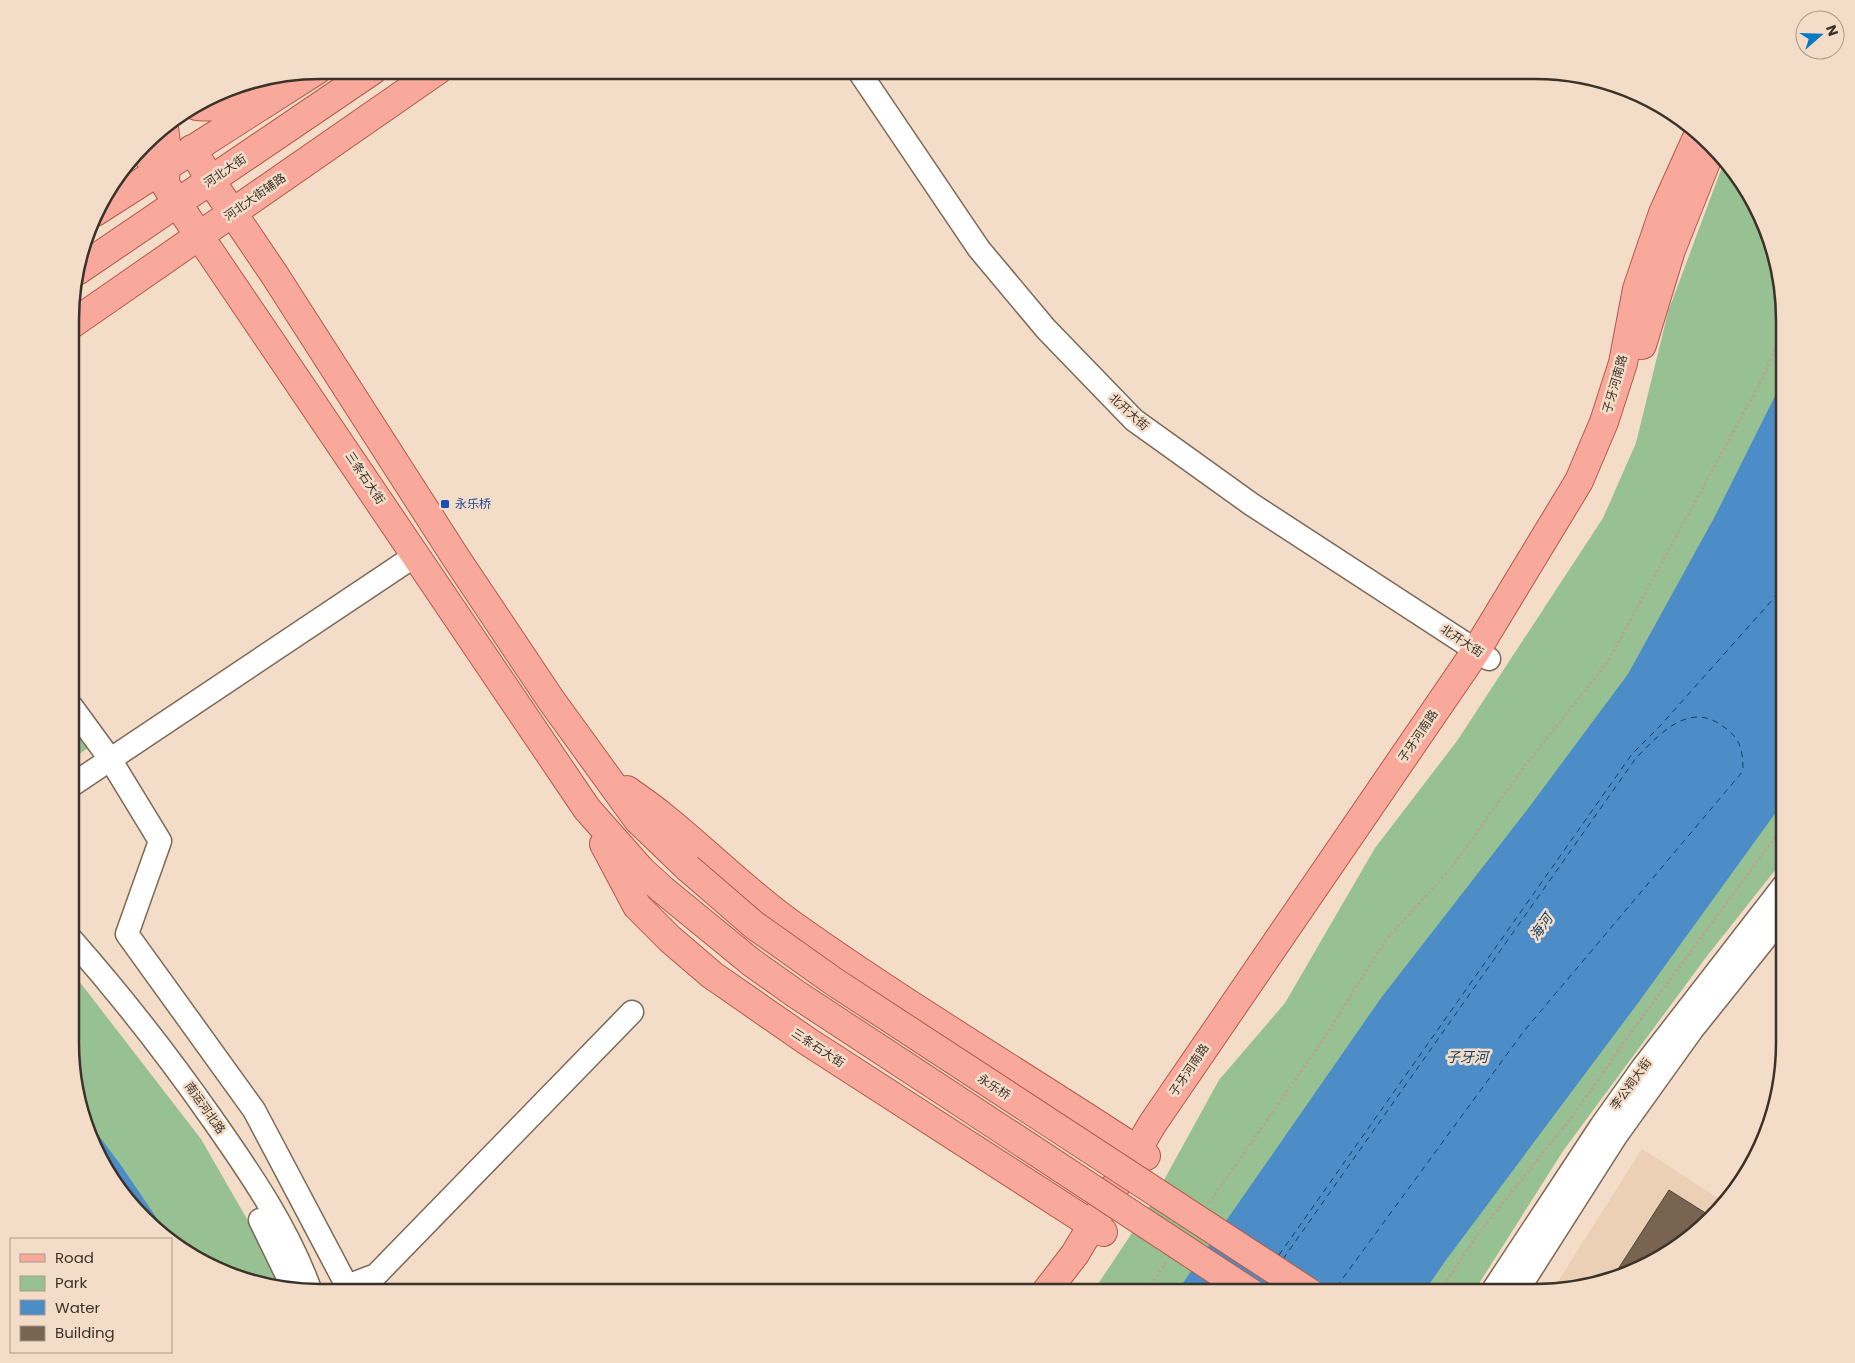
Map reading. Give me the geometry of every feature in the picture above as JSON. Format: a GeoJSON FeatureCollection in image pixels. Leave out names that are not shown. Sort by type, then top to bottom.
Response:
{"type":"FeatureCollection","features":[{"type":"Feature","properties":{"kind":"main road","name":"河北大街"},"geometry":{"type":"LineString","coordinates":[[192,198],[192,150],[303,79]]}},
{"type":"Feature","properties":{"kind":"main road","name":"河北大街"},"geometry":{"type":"LineString","coordinates":[[105,211],[192,198],[360,79]]}},
{"type":"Feature","properties":{"kind":"main road","name":"河北大街辅路"},"geometry":{"type":"LineString","coordinates":[[192,198],[281,179],[425,79]]}},
{"type":"Feature","properties":{"kind":"main road"},"geometry":{"type":"LineString","coordinates":[[208,107],[234,106],[261,99],[289,88]]}},
{"type":"Feature","properties":{"kind":"main road","name":"三条石大街"},"geometry":{"type":"LineString","coordinates":[[177,126],[192,150],[192,198],[416,555],[587,809],[637,906],[670,939],[712,975],[807,1041],[1098,1229]]}},
{"type":"Feature","properties":{"kind":"main road"},"geometry":{"type":"LineString","coordinates":[[167,134],[192,198]]}},
{"type":"Feature","properties":{"kind":"main road","name":"子牙河南路"},"geometry":{"type":"LineString","coordinates":[[1483,655],[1579,481],[1604,422],[1623,363],[1637,289],[1662,213],[1696,140]]}},
{"type":"Feature","properties":{"kind":"main road","name":"三条石大街"},"geometry":{"type":"LineString","coordinates":[[147,152],[192,198],[252,241],[456,558],[550,700],[638,820],[688,868]]}},
{"type":"Feature","properties":{"kind":"main road","name":"子牙河南路"},"geometry":{"type":"LineString","coordinates":[[1070,1284],[1088,1260],[1098,1229],[1142,1153],[1172,1123],[1483,655],[1594,492],[1618,430],[1671,250],[1710,154]]}},
{"type":"Feature","properties":{"kind":"main road"},"geometry":{"type":"LineString","coordinates":[[85,267],[192,198]]}},
{"type":"Feature","properties":{"kind":"main road"},"geometry":{"type":"LineString","coordinates":[[79,317],[192,198]]}},
{"type":"Feature","properties":{"kind":"main road","name":"三条石大街"},"geometry":{"type":"LineString","coordinates":[[605,775],[660,814],[739,883],[789,923],[886,990],[1142,1153]]}},
{"type":"Feature","properties":{"kind":"main road","name":"三条石大街"},"geometry":{"type":"LineString","coordinates":[[587,809],[642,871],[751,962],[796,994],[1237,1284]]}},
{"type":"Feature","properties":{"kind":"main road","name":"永乐桥"},"geometry":{"type":"LineString","coordinates":[[688,868],[754,925],[833,981],[1296,1284]]}},
{"type":"Feature","properties":{"kind":"main road","name":"子牙河南路"},"geometry":{"type":"LineString","coordinates":[[1052,1284],[1075,1254],[1098,1229]]}},
{"type":"Feature","properties":{"kind":"street","name":"北开大街"},"geometry":{"type":"LineString","coordinates":[[864,79],[979,249],[1046,329],[1134,420],[1251,504],[1483,655]]}},
{"type":"Feature","properties":{"kind":"street"},"geometry":{"type":"LineString","coordinates":[[79,780],[416,555]]}},
{"type":"Feature","properties":{"kind":"street"},"geometry":{"type":"LineString","coordinates":[[79,716],[110,759],[160,841],[127,934],[254,1110],[345,1284]]}},
{"type":"Feature","properties":{"kind":"street","name":"李公祠大街"},"geometry":{"type":"LineString","coordinates":[[1497,1284],[1601,1126],[1643,1067],[1776,895]]}},
{"type":"Feature","properties":{"kind":"street","name":"李公祠大街"},"geometry":{"type":"LineString","coordinates":[[1522,1284],[1632,1112],[1720,995],[1776,925]]}},
{"type":"Feature","properties":{"kind":"street","name":"南运河北路"},"geometry":{"type":"LineString","coordinates":[[79,948],[118,992],[173,1062],[227,1140],[264,1197],[301,1265],[307,1284]]}},
{"type":"Feature","properties":{"kind":"street","name":"南运河北路"},"geometry":{"type":"LineString","coordinates":[[79,968],[102,993],[219,1152],[245,1192],[290,1282]]}},
{"type":"Feature","properties":{"kind":"street"},"geometry":{"type":"LineString","coordinates":[[358,1284],[376,1275],[632,1012]]}},
{"type":"Feature","properties":{"kind":"path"},"geometry":{"type":"LineString","coordinates":[[1207,1206],[1327,1034],[1385,941],[1451,868],[1524,768],[1607,664],[1759,385],[1776,346]]}},
{"type":"Feature","properties":{"kind":"path"},"geometry":{"type":"LineString","coordinates":[[1444,1284],[1481,1230],[1572,1117],[1627,1038],[1776,836]]}},
{"type":"Feature","properties":{"kind":"path"},"geometry":{"type":"LineString","coordinates":[[1151,1284],[1173,1253]]}},
{"type":"Feature","properties":{"kind":"shaded area"},"geometry":{"type":"Polygon","coordinates":[[[1642,1149],[1719,1198],[1706,1214],[1656,1252],[1627,1266],[1598,1276],[1557,1283],[1642,1149]]]}},
{"type":"Feature","properties":{"kind":"green space"},"geometry":{"type":"Polygon","coordinates":[[[1722,168],[1744,199],[1758,228],[1772,273],[1776,304],[1776,869],[1707,956],[1563,1151],[1479,1284],[1098,1284],[1148,1209],[1219,1080],[1285,1003],[1375,848],[1457,741],[1603,518],[1636,443],[1668,312],[1722,168]]]}},
{"type":"Feature","properties":{"kind":"green space"},"geometry":{"type":"Polygon","coordinates":[[[79,729],[91,746],[79,754],[79,729]]]}},
{"type":"Feature","properties":{"kind":"green space"},"geometry":{"type":"Polygon","coordinates":[[[79,981],[201,1139],[278,1273],[280,1281],[257,1276],[228,1266],[199,1252],[149,1214],[119,1177],[97,1135],[83,1090],[79,1059],[79,981]]]}},
{"type":"Feature","properties":{"kind":"water","name":"子牙河"},"geometry":{"type":"Polygon","coordinates":[[[1776,394],[1776,812],[1774,815],[1638,1003],[1429,1284],[1182,1284],[1381,998],[1527,810],[1628,674],[1714,518],[1776,394]]]}},
{"type":"Feature","properties":{"kind":"water"},"geometry":{"type":"Polygon","coordinates":[[[96,1132],[161,1224],[149,1214],[119,1177],[96,1132]]]}},
{"type":"Feature","properties":{"kind":"building"},"geometry":{"type":"Polygon","coordinates":[[[1669,1190],[1706,1213],[1669,1244],[1618,1269],[1669,1190]]]}},
{"type":"Feature","properties":{"kind":"ferry route"},"geometry":{"type":"LineString","coordinates":[[1279,1255],[1632,754],[1661,725],[1776,594]]}},
{"type":"Feature","properties":{"kind":"ferry route"},"geometry":{"type":"LineString","coordinates":[[1283,1259],[1636,758],[1665,731],[1676,723],[1687,719],[1699,717],[1711,720],[1724,727],[1734,736],[1740,746],[1743,771],[1524,1031],[1339,1284]]}},
{"type":"Feature","properties":{"kind":"place","name":"永乐桥"},"geometry":{"type":"Point","coordinates":[445,504]}},
{"type":"Feature","properties":{"kind":"water label","name":"海河"},"geometry":{"type":"Point","coordinates":[1541,927]}}]}
